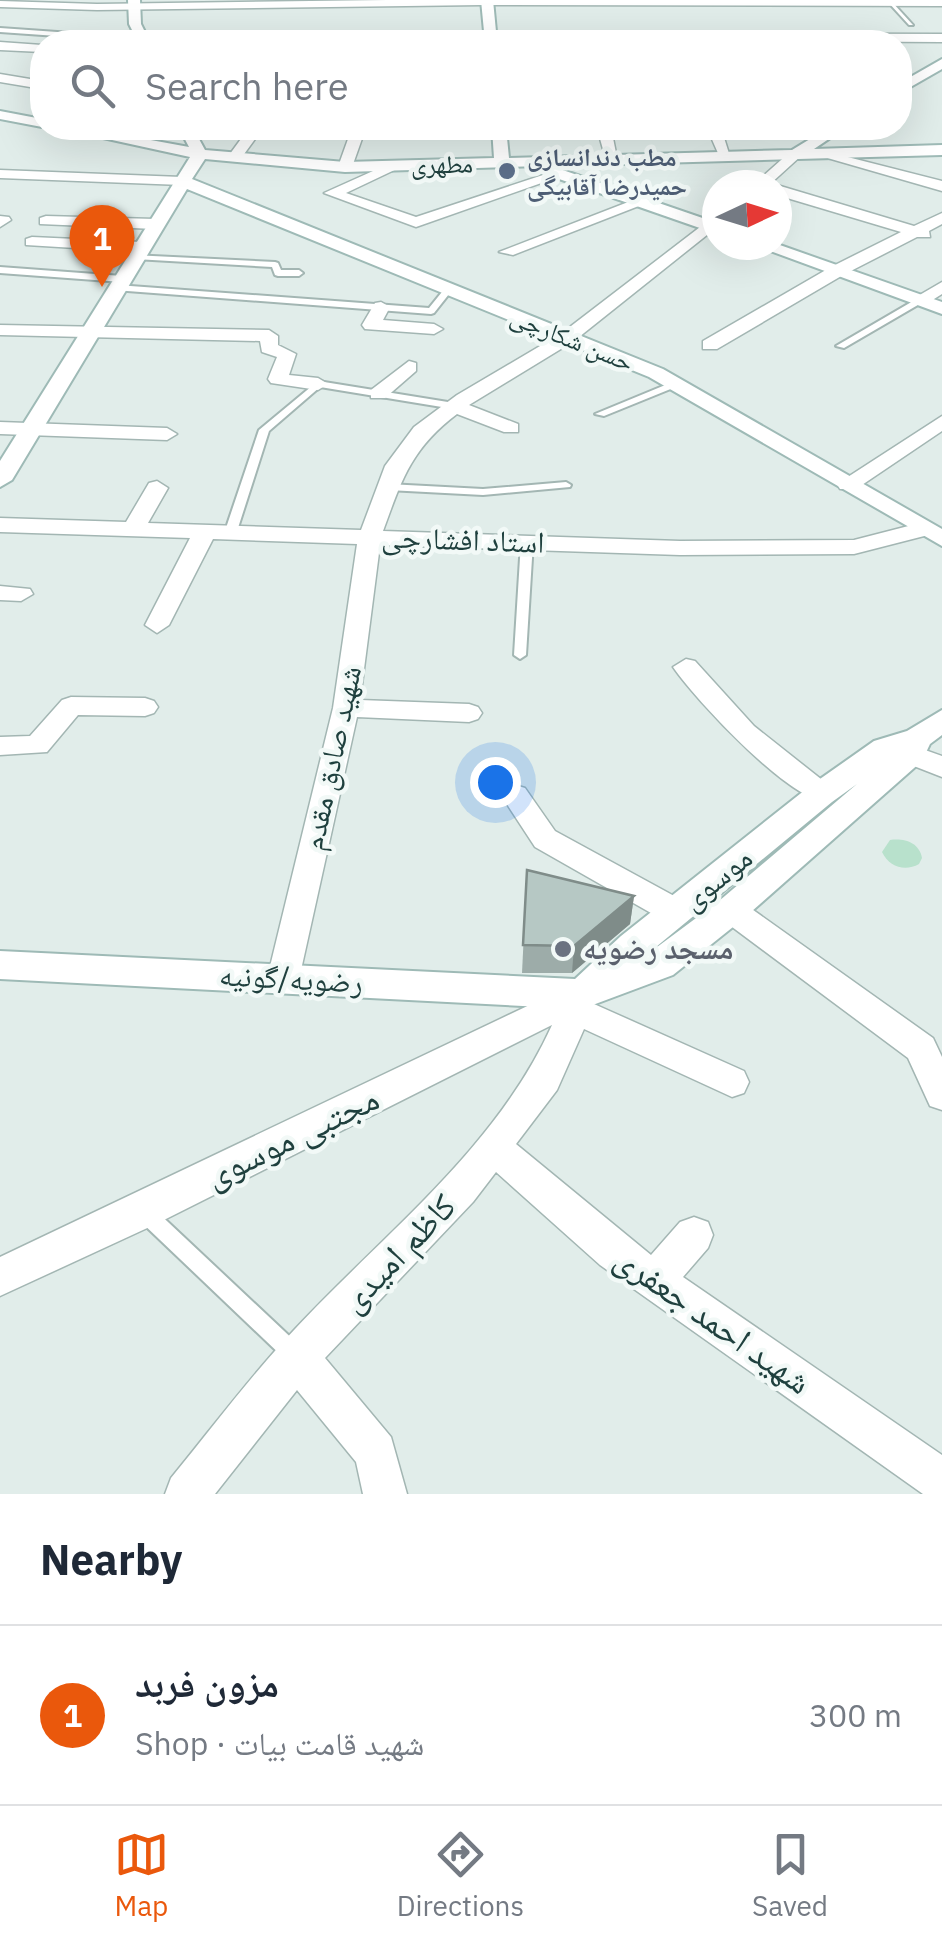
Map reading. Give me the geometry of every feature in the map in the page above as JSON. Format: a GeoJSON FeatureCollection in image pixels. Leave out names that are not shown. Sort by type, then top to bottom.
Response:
{"type":"FeatureCollection","features":[{"type":"Feature","properties":{"kind":"street"},"geometry":{"type":"LineString","coordinates":[[392,30],[402,1]]}},
{"type":"Feature","properties":{"kind":"street"},"geometry":{"type":"LineString","coordinates":[[173,30],[324,2],[402,1],[616,2],[751,30]]}},
{"type":"Feature","properties":{"kind":"street"},"geometry":{"type":"LineString","coordinates":[[134,2],[140,30]]}},
{"type":"Feature","properties":{"kind":"street"},"geometry":{"type":"LineString","coordinates":[[0,4],[199,2],[222,21],[262,30]]}},
{"type":"Feature","properties":{"kind":"street"},"geometry":{"type":"LineString","coordinates":[[311,30],[324,2]]}},
{"type":"Feature","properties":{"kind":"street"},"geometry":{"type":"LineString","coordinates":[[487,2],[490,30]]}},
{"type":"Feature","properties":{"kind":"street"},"geometry":{"type":"LineString","coordinates":[[616,2],[622,30]]}},
{"type":"Feature","properties":{"kind":"street"},"geometry":{"type":"LineString","coordinates":[[689,30],[718,25],[738,2],[942,3]]}},
{"type":"Feature","properties":{"kind":"street"},"geometry":{"type":"LineString","coordinates":[[796,3],[805,15]]}},
{"type":"Feature","properties":{"kind":"street"},"geometry":{"type":"LineString","coordinates":[[0,18],[96,22]]}},
{"type":"Feature","properties":{"kind":"street"},"geometry":{"type":"LineString","coordinates":[[116,23],[129,30]]}},
{"type":"Feature","properties":{"kind":"street"},"geometry":{"type":"LineString","coordinates":[[912,39],[942,38]]}},
{"type":"Feature","properties":{"kind":"street"},"geometry":{"type":"LineString","coordinates":[[0,46],[30,49]]}},
{"type":"Feature","properties":{"kind":"street"},"geometry":{"type":"LineString","coordinates":[[912,81],[942,62]]}},
{"type":"Feature","properties":{"kind":"street"},"geometry":{"type":"LineString","coordinates":[[0,78],[30,83]]}},
{"type":"Feature","properties":{"kind":"street"},"geometry":{"type":"LineString","coordinates":[[0,115],[30,121]]}},
{"type":"Feature","properties":{"kind":"street","name":"مطهری"},"geometry":{"type":"LineString","coordinates":[[127,140],[200,154],[345,166],[942,150]]}},
{"type":"Feature","properties":{"kind":"street"},"geometry":{"type":"LineString","coordinates":[[0,480],[200,154],[192,140]]}},
{"type":"Feature","properties":{"kind":"street"},"geometry":{"type":"LineString","coordinates":[[234,158],[247,140]]}},
{"type":"Feature","properties":{"kind":"street"},"geometry":{"type":"LineString","coordinates":[[345,166],[354,140]]}},
{"type":"Feature","properties":{"kind":"street"},"geometry":{"type":"LineString","coordinates":[[500,140],[502,163]]}},
{"type":"Feature","properties":{"kind":"street"},"geometry":{"type":"LineString","coordinates":[[607,140],[612,160]]}},
{"type":"Feature","properties":{"kind":"street"},"geometry":{"type":"LineString","coordinates":[[719,140],[726,156]]}},
{"type":"Feature","properties":{"kind":"street"},"geometry":{"type":"LineString","coordinates":[[778,170],[819,140]]}},
{"type":"Feature","properties":{"kind":"street"},"geometry":{"type":"LineString","coordinates":[[829,154],[942,186]]}},
{"type":"Feature","properties":{"kind":"street"},"geometry":{"type":"LineString","coordinates":[[526,162],[702,221]]}},
{"type":"Feature","properties":{"kind":"street"},"geometry":{"type":"LineString","coordinates":[[398,165],[332,193],[416,222],[560,174]]}},
{"type":"Feature","properties":{"kind":"street"},"geometry":{"type":"LineString","coordinates":[[0,174],[182,180]]}},
{"type":"Feature","properties":{"kind":"street","name":"حسن شکارچی"},"geometry":{"type":"LineString","coordinates":[[182,180],[675,384],[933,534]]}},
{"type":"Feature","properties":{"kind":"street"},"geometry":{"type":"LineString","coordinates":[[792,194],[942,239]]}},
{"type":"Feature","properties":{"kind":"street"},"geometry":{"type":"LineString","coordinates":[[507,252],[641,202]]}},
{"type":"Feature","properties":{"kind":"street"},"geometry":{"type":"LineString","coordinates":[[70,206],[159,218]]}},
{"type":"Feature","properties":{"kind":"street"},"geometry":{"type":"LineString","coordinates":[[46,220],[159,218]]}},
{"type":"Feature","properties":{"kind":"street"},"geometry":{"type":"LineString","coordinates":[[710,345],[837,271],[942,218]]}},
{"type":"Feature","properties":{"kind":"street","name":"شهید صادق مقدم"},"geometry":{"type":"LineString","coordinates":[[283,979],[346,708],[370,536],[396,466],[421,432],[454,406],[568,338],[702,234]]}},
{"type":"Feature","properties":{"kind":"street"},"geometry":{"type":"LineString","coordinates":[[32,242],[138,252]]}},
{"type":"Feature","properties":{"kind":"street"},"geometry":{"type":"LineString","coordinates":[[792,255],[942,308]]}},
{"type":"Feature","properties":{"kind":"street"},"geometry":{"type":"LineString","coordinates":[[920,300],[942,286]]}},
{"type":"Feature","properties":{"kind":"street"},"geometry":{"type":"LineString","coordinates":[[381,307],[371,325],[434,329]]}},
{"type":"Feature","properties":{"kind":"street"},"geometry":{"type":"LineString","coordinates":[[0,330],[269,336],[269,348],[287,354],[278,379],[318,384]]}},
{"type":"Feature","properties":{"kind":"street"},"geometry":{"type":"LineString","coordinates":[[378,394],[409,366]]}},
{"type":"Feature","properties":{"kind":"street"},"geometry":{"type":"LineString","coordinates":[[454,406],[511,428]]}},
{"type":"Feature","properties":{"kind":"street"},"geometry":{"type":"LineString","coordinates":[[848,484],[942,422]]}},
{"type":"Feature","properties":{"kind":"street"},"geometry":{"type":"LineString","coordinates":[[0,428],[166,434]]}},
{"type":"Feature","properties":{"kind":"street"},"geometry":{"type":"LineString","coordinates":[[135,528],[156,488]]}},
{"type":"Feature","properties":{"kind":"street","name":"استاد افشارچی"},"geometry":{"type":"LineString","coordinates":[[0,526],[218,530],[680,548],[854,548],[933,534]]}},
{"type":"Feature","properties":{"kind":"street"},"geometry":{"type":"LineString","coordinates":[[157,625],[218,530]]}},
{"type":"Feature","properties":{"kind":"street"},"geometry":{"type":"LineString","coordinates":[[686,667],[744,732],[822,794]]}},
{"type":"Feature","properties":{"kind":"street"},"geometry":{"type":"LineString","coordinates":[[0,746],[37,745],[72,706],[145,707]]}},
{"type":"Feature","properties":{"kind":"street"},"geometry":{"type":"LineString","coordinates":[[346,708],[468,713]]}},
{"type":"Feature","properties":{"kind":"street"},"geometry":{"type":"LineString","coordinates":[[924,737],[942,768]]}},
{"type":"Feature","properties":{"kind":"street","name":"موسوی"},"geometry":{"type":"LineString","coordinates":[[578,1002],[676,912],[822,794],[885,748],[924,737]]}},
{"type":"Feature","properties":{"kind":"street","name":"موسوی"},"geometry":{"type":"LineString","coordinates":[[578,1002],[661,966],[731,910],[924,737]]}},
{"type":"Feature","properties":{"kind":"street"},"geometry":{"type":"LineString","coordinates":[[515,795],[545,839],[676,912]]}},
{"type":"Feature","properties":{"kind":"street"},"geometry":{"type":"LineString","coordinates":[[731,910],[920,1048],[942,1095]]}},
{"type":"Feature","properties":{"kind":"street","name":"رضویه/گونیه"},"geometry":{"type":"LineString","coordinates":[[0,965],[283,979],[578,1002]]}},
{"type":"Feature","properties":{"kind":"street"},"geometry":{"type":"LineString","coordinates":[[578,1002],[732,1082]]}},
{"type":"Feature","properties":{"kind":"street","name":"کاظم امیدی"},"geometry":{"type":"LineString","coordinates":[[187,1494],[297,1357],[460,1190],[544,1079],[578,1002]]}},
{"type":"Feature","properties":{"kind":"street","name":"مجتبی موسوی"},"geometry":{"type":"LineString","coordinates":[[0,1277],[578,1002]]}},
{"type":"Feature","properties":{"kind":"street","name":"شهید احمد جعفری"},"geometry":{"type":"LineString","coordinates":[[493,1147],[614,1252],[942,1481]]}},
{"type":"Feature","properties":{"kind":"street"},"geometry":{"type":"LineString","coordinates":[[654,1280],[694,1235]]}},
{"type":"Feature","properties":{"kind":"street"},"geometry":{"type":"LineString","coordinates":[[297,1357],[376,1452],[386,1494]]}},
{"type":"Feature","properties":{"kind":"lane"},"geometry":{"type":"LineString","coordinates":[[890,3],[911,24]]}},
{"type":"Feature","properties":{"kind":"lane"},"geometry":{"type":"LineString","coordinates":[[0,30],[30,31]]}},
{"type":"Feature","properties":{"kind":"lane"},"geometry":{"type":"LineString","coordinates":[[138,252],[275,265],[278,273],[300,273]]}},
{"type":"Feature","properties":{"kind":"lane"},"geometry":{"type":"LineString","coordinates":[[0,270],[430,310],[448,289]]}},
{"type":"Feature","properties":{"kind":"lane"},"geometry":{"type":"LineString","coordinates":[[841,346],[920,300]]}},
{"type":"Feature","properties":{"kind":"lane"},"geometry":{"type":"LineString","coordinates":[[218,530],[264,430],[318,384],[454,406]]}},
{"type":"Feature","properties":{"kind":"lane"},"geometry":{"type":"LineString","coordinates":[[600,414],[675,384]]}},
{"type":"Feature","properties":{"kind":"lane"},"geometry":{"type":"LineString","coordinates":[[388,486],[483,492],[566,485]]}},
{"type":"Feature","properties":{"kind":"lane"},"geometry":{"type":"LineString","coordinates":[[520,655],[528,542]]}},
{"type":"Feature","properties":{"kind":"lane"},"geometry":{"type":"LineString","coordinates":[[142,1212],[297,1357]]}},
{"type":"Feature","properties":{"kind":"green space"},"geometry":{"type":"Polygon","coordinates":[[[890,840],[914,845],[922,858],[919,864],[903,868],[889,861],[882,852],[890,840]]]}},
{"type":"Feature","properties":{"kind":"building"},"geometry":{"type":"Polygon","coordinates":[[[527,870],[634,896],[574,946],[523,945],[527,870]]]}},
{"type":"Feature","properties":{"kind":"place","name":"مطب دندانسازی حمیدرضا آقابیگی"},"geometry":{"type":"Point","coordinates":[507,171]}},
{"type":"Feature","properties":{"kind":"place","name":"مزون فربد"},"geometry":{"type":"Point","coordinates":[102,287]}},
{"type":"Feature","properties":{"kind":"place","name":"مسجد رضویه"},"geometry":{"type":"Point","coordinates":[563,949]}}]}
